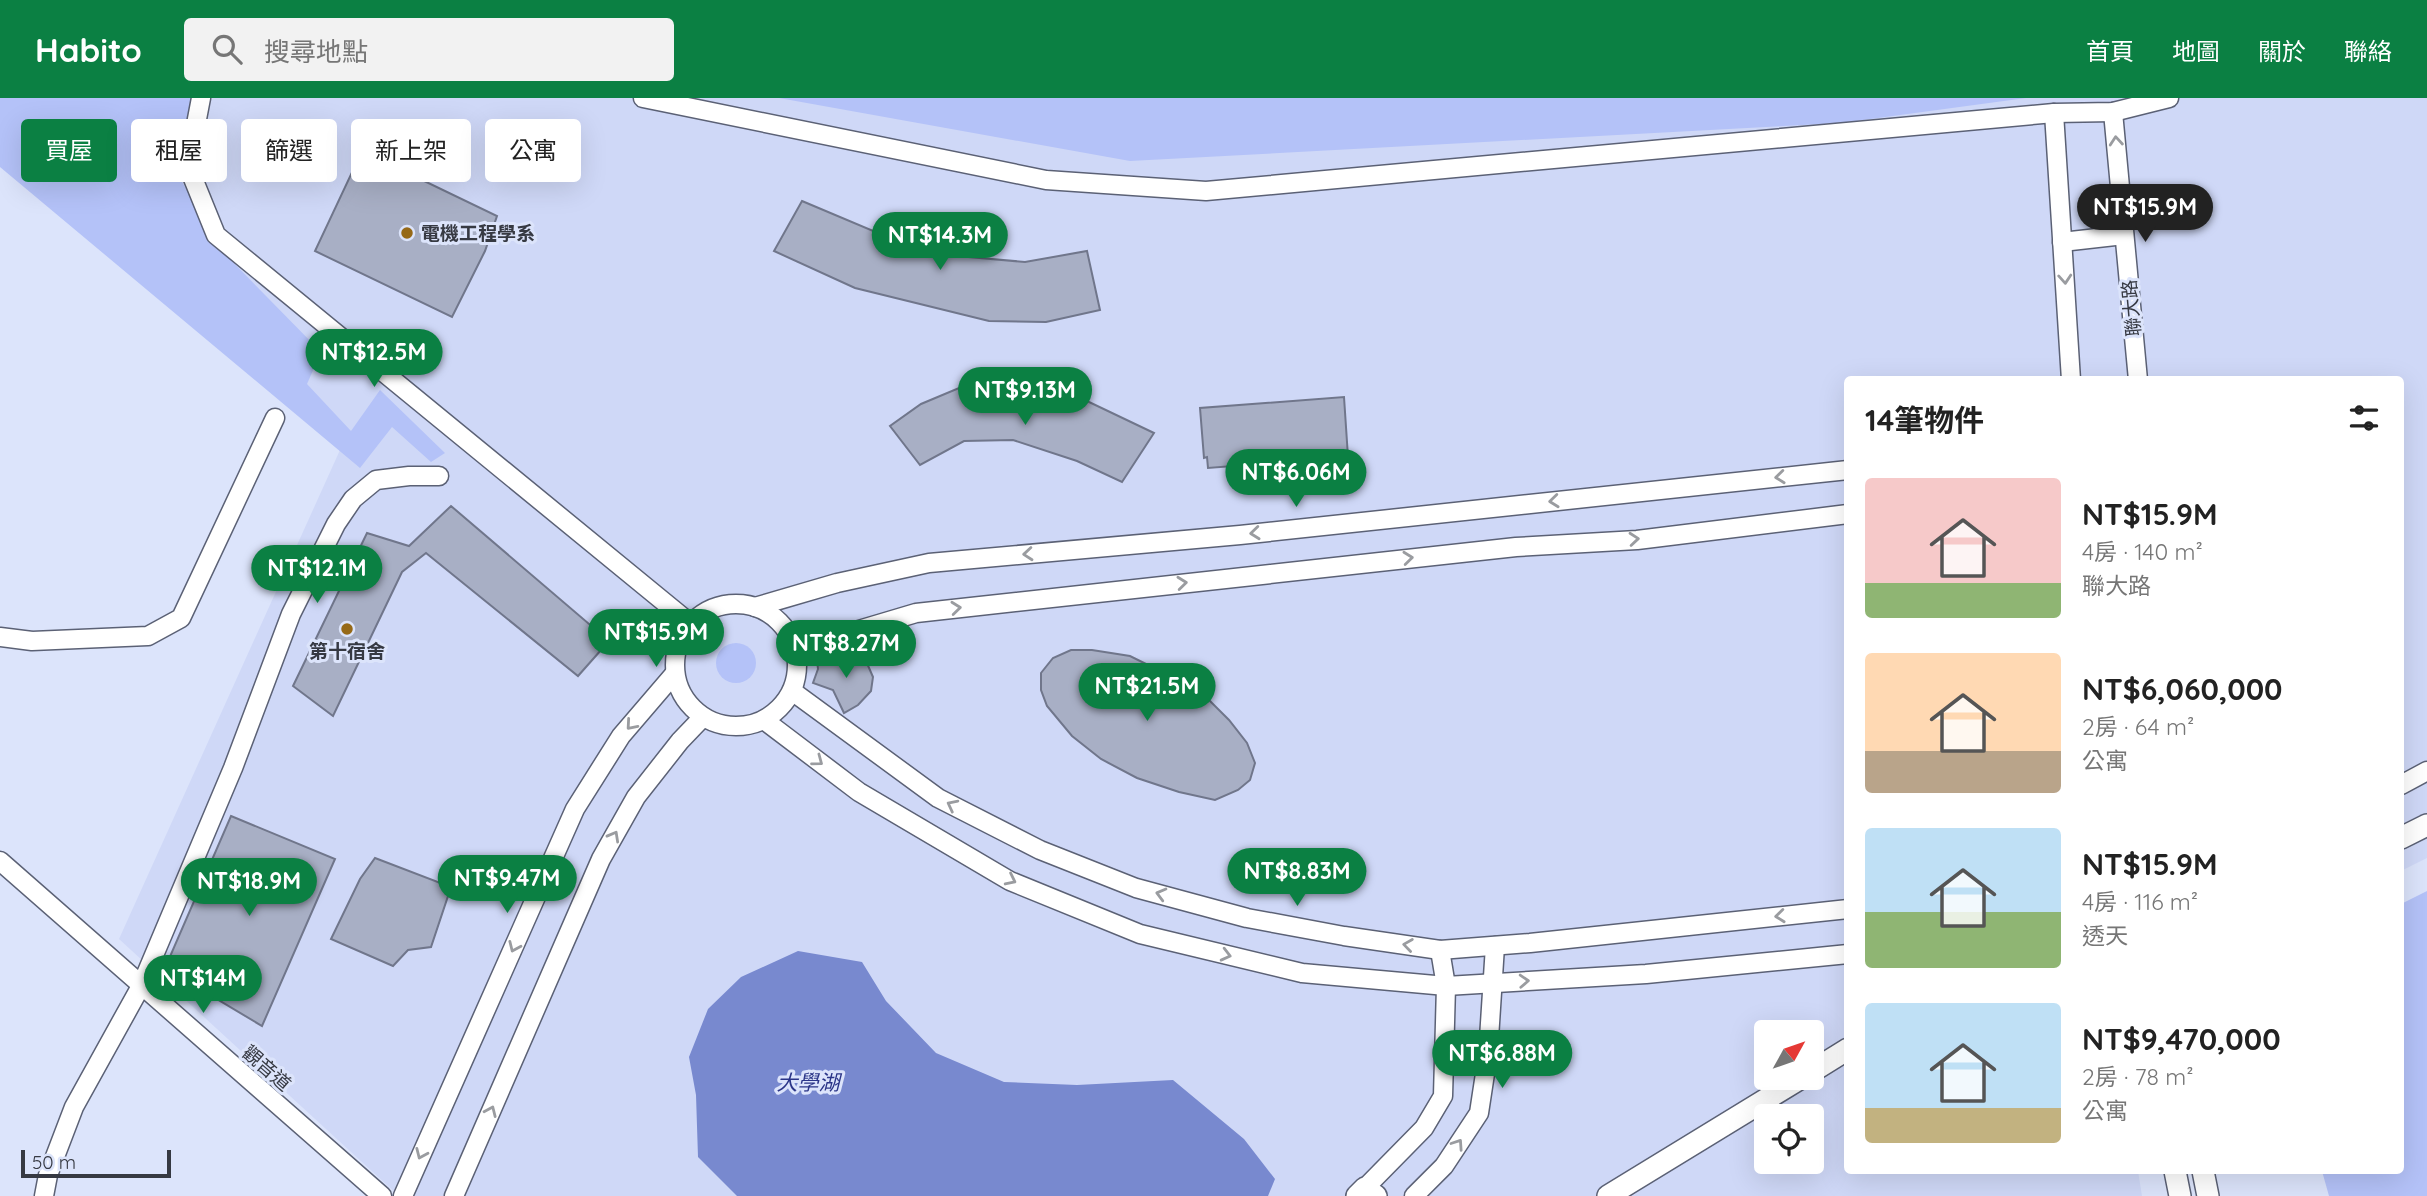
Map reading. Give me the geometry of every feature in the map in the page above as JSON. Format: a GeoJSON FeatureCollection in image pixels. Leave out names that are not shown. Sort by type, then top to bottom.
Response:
{"type":"FeatureCollection","features":[{"type":"Feature","properties":{"kind":"street"},"geometry":{"type":"LineString","coordinates":[[201,98],[188,166],[216,235],[691,624]]}},
{"type":"Feature","properties":{"kind":"street"},"geometry":{"type":"LineString","coordinates":[[643,98],[1046,180],[1206,191],[2054,113],[2113,112],[2169,98]]}},
{"type":"Feature","properties":{"kind":"street","name":"聯大路"},"geometry":{"type":"LineString","coordinates":[[2113,112],[2138,376]]}},
{"type":"Feature","properties":{"kind":"street"},"geometry":{"type":"LineString","coordinates":[[2054,113],[2071,376]]}},
{"type":"Feature","properties":{"kind":"street"},"geometry":{"type":"LineString","coordinates":[[2062,242],[2124,234]]}},
{"type":"Feature","properties":{"kind":"street"},"geometry":{"type":"LineString","coordinates":[[0,637],[32,641],[148,636],[181,618],[275,418]]}},
{"type":"Feature","properties":{"kind":"street"},"geometry":{"type":"LineString","coordinates":[[755,607],[837,583],[929,563],[1267,532],[1844,470]]}},
{"type":"Feature","properties":{"kind":"street"},"geometry":{"type":"LineString","coordinates":[[44,1196],[48,1175],[74,1107],[141,986],[233,768],[291,614],[336,524],[354,499],[376,480],[439,476]]}},
{"type":"Feature","properties":{"kind":"street"},"geometry":{"type":"LineString","coordinates":[[795,649],[916,612],[1516,547],[1637,540],[1844,514]]}},
{"type":"Feature","properties":{"kind":"street"},"geometry":{"type":"LineString","coordinates":[[732,604],[755,607],[773,617],[786,631],[795,649],[796,677],[792,691],[780,708],[764,720],[744,726],[723,725],[703,717],[690,705],[680,690],[676,655],[681,639],[691,624],[717,607],[732,604]]}},
{"type":"Feature","properties":{"kind":"street"},"geometry":{"type":"LineString","coordinates":[[403,1196],[575,809],[621,736],[676,673]]}},
{"type":"Feature","properties":{"kind":"street"},"geometry":{"type":"LineString","coordinates":[[792,691],[938,798],[1040,850],[1136,888],[1247,918],[1440,950],[1844,909]]}},
{"type":"Feature","properties":{"kind":"street"},"geometry":{"type":"LineString","coordinates":[[454,1196],[601,859],[636,797],[680,740],[703,717]]}},
{"type":"Feature","properties":{"kind":"street"},"geometry":{"type":"LineString","coordinates":[[764,720],[859,792],[1010,881],[1140,934],[1302,974],[1446,986],[1646,974],[1844,954]]}},
{"type":"Feature","properties":{"kind":"street"},"geometry":{"type":"LineString","coordinates":[[2404,783],[2427,771]]}},
{"type":"Feature","properties":{"kind":"street"},"geometry":{"type":"LineString","coordinates":[[2404,836],[2427,825]]}},
{"type":"Feature","properties":{"kind":"street","name":"觀音道"},"geometry":{"type":"LineString","coordinates":[[0,861],[382,1196]]}},
{"type":"Feature","properties":{"kind":"street"},"geometry":{"type":"LineString","coordinates":[[1414,1196],[1444,1166],[1479,1113],[1488,1054],[1494,946]]}},
{"type":"Feature","properties":{"kind":"street"},"geometry":{"type":"LineString","coordinates":[[1366,1193],[1424,1128],[1443,1096],[1446,986],[1440,950]]}},
{"type":"Feature","properties":{"kind":"street"},"geometry":{"type":"LineString","coordinates":[[1824,1064],[1844,1051]]}},
{"type":"Feature","properties":{"kind":"street"},"geometry":{"type":"LineString","coordinates":[[1608,1196],[1781,1090]]}},
{"type":"Feature","properties":{"kind":"street"},"geometry":{"type":"LineString","coordinates":[[2175,1174],[2179,1196]]}},
{"type":"Feature","properties":{"kind":"street"},"geometry":{"type":"LineString","coordinates":[[2204,1174],[2208,1196]]}},
{"type":"Feature","properties":{"kind":"shaded area"},"geometry":{"type":"Polygon","coordinates":[[[0,98],[2427,98],[2427,858],[2404,870],[2404,376],[1844,376],[1844,1174],[2138,1174],[2142,1196],[399,1196],[119,939],[340,450],[81,182],[117,182],[117,119],[21,120],[0,98]]]}},
{"type":"Feature","properties":{"kind":"shaded area"},"geometry":{"type":"Polygon","coordinates":[[[0,98],[204,98],[193,119],[131,119],[131,182],[182,182],[222,251],[321,352],[307,384],[351,431],[380,390],[445,453],[431,462],[392,427],[360,468],[0,167],[0,98]]]}},
{"type":"Feature","properties":{"kind":"shaded area"},"geometry":{"type":"Polygon","coordinates":[[[779,98],[2026,98],[1841,123],[1130,161],[779,98]]]}},
{"type":"Feature","properties":{"kind":"shaded area"},"geometry":{"type":"Polygon","coordinates":[[[736,643],[744,644],[750,649],[755,655],[755,671],[750,677],[744,682],[736,683],[728,682],[722,677],[717,671],[716,663],[717,655],[722,649],[728,644],[736,643]]]}},
{"type":"Feature","properties":{"kind":"shaded area"},"geometry":{"type":"Polygon","coordinates":[[[2427,891],[2427,1196],[2329,1196],[2323,1174],[2404,1174],[2404,902],[2427,891]]]}},
{"type":"Feature","properties":{"kind":"water","name":"大學湖"},"geometry":{"type":"Polygon","coordinates":[[[798,951],[862,962],[886,1001],[936,1053],[1004,1082],[1077,1085],[1173,1080],[1244,1139],[1275,1179],[1268,1196],[737,1196],[698,1157],[696,1095],[689,1057],[708,1009],[741,977],[798,951]]]}},
{"type":"Feature","properties":{"kind":"building","name":"電機工程學系"},"geometry":{"type":"Polygon","coordinates":[[[351,174],[351,182],[426,182],[497,216],[485,251],[452,317],[315,251],[351,174]]]}},
{"type":"Feature","properties":{"kind":"building"},"geometry":{"type":"Polygon","coordinates":[[[802,201],[911,247],[915,234],[967,245],[969,257],[1025,262],[1087,251],[1100,310],[1046,322],[989,321],[855,288],[774,251],[802,201]]]}},
{"type":"Feature","properties":{"kind":"building"},"geometry":{"type":"Polygon","coordinates":[[[959,388],[1022,389],[1087,401],[1154,433],[1122,482],[1077,461],[1013,440],[964,441],[920,465],[890,426],[921,404],[959,388]]]}},
{"type":"Feature","properties":{"kind":"building"},"geometry":{"type":"Polygon","coordinates":[[[1344,397],[1348,457],[1208,468],[1207,457],[1204,458],[1200,408],[1344,397]]]}},
{"type":"Feature","properties":{"kind":"building"},"geometry":{"type":"Polygon","coordinates":[[[451,506],[609,641],[578,676],[426,553],[402,572],[333,716],[293,686],[367,533],[409,546],[451,506]]]}},
{"type":"Feature","properties":{"kind":"building"},"geometry":{"type":"Polygon","coordinates":[[[1071,650],[1092,650],[1130,656],[1199,690],[1247,743],[1255,763],[1250,780],[1238,790],[1215,800],[1137,778],[1101,759],[1072,736],[1047,706],[1041,690],[1041,673],[1053,658],[1071,650]]]}},
{"type":"Feature","properties":{"kind":"building"},"geometry":{"type":"Polygon","coordinates":[[[854,656],[866,661],[873,677],[871,691],[858,705],[844,713],[833,690],[813,683],[818,669],[817,660],[832,661],[854,656]]]}},
{"type":"Feature","properties":{"kind":"building"},"geometry":{"type":"Polygon","coordinates":[[[231,816],[335,859],[262,1026],[165,968],[231,816]]]}},
{"type":"Feature","properties":{"kind":"building"},"geometry":{"type":"Polygon","coordinates":[[[375,858],[451,887],[431,947],[408,950],[393,966],[331,939],[360,879],[375,858]]]}},
{"type":"Feature","properties":{"kind":"place","name":"電機工程學系"},"geometry":{"type":"Point","coordinates":[407,233]}},
{"type":"Feature","properties":{"kind":"place","name":"第十宿舍"},"geometry":{"type":"Point","coordinates":[347,629]}}]}
